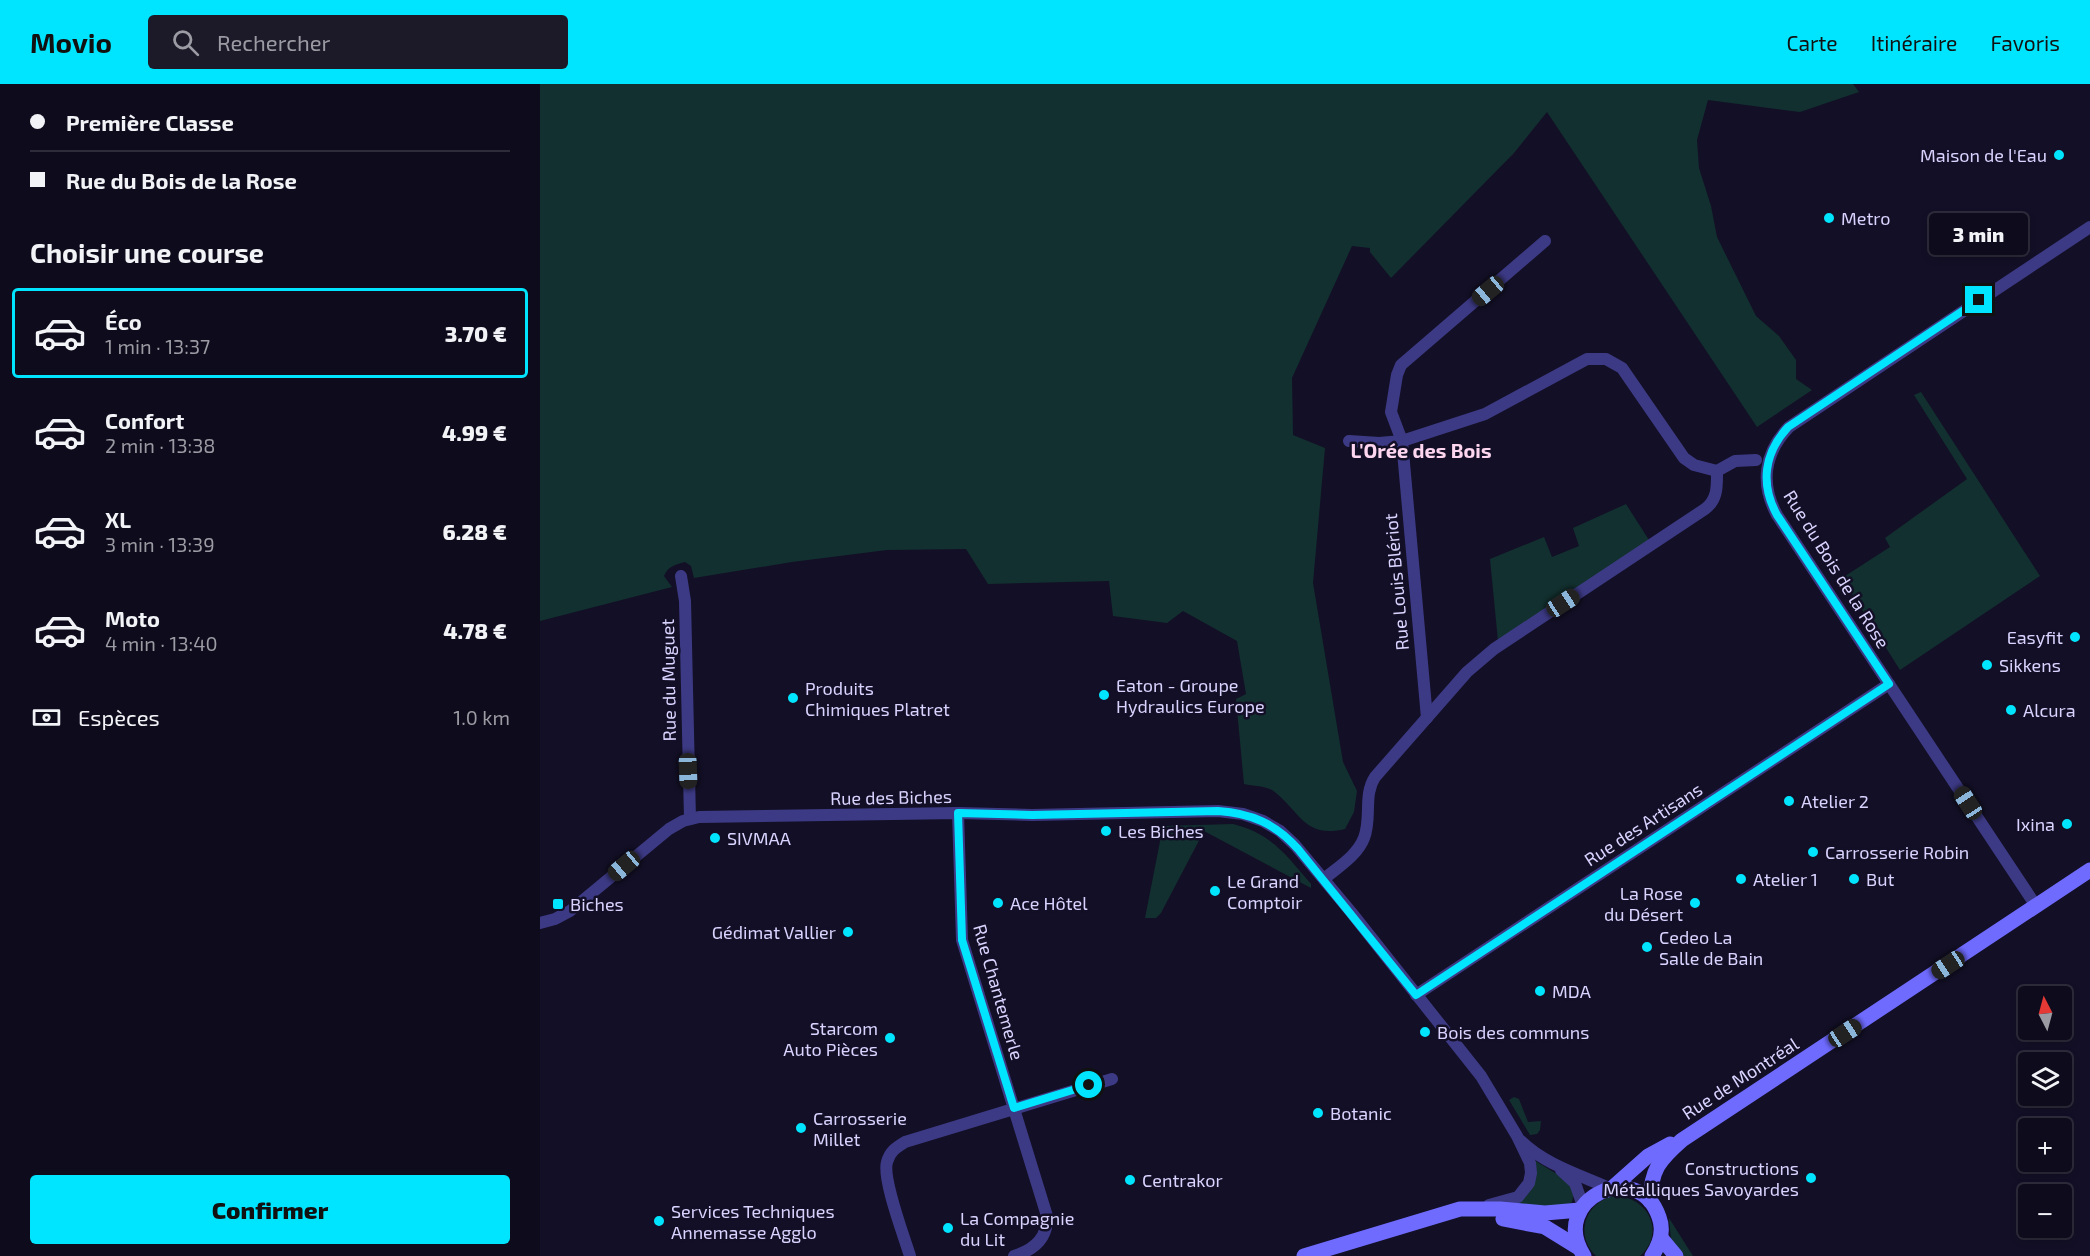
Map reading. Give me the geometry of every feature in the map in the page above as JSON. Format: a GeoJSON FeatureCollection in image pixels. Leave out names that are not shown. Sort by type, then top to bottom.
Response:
{"type":"FeatureCollection","features":[{"type":"Feature","properties":{"kind":"street","name":"Rue du Bois de la Rose"},"geometry":{"type":"LineString","coordinates":[[2036,906],[1772,506],[1766,485],[1767,464],[1781,435],[1797,421],[2090,227]]}},
{"type":"Feature","properties":{"kind":"street","name":"Rue Louis Blériot"},"geometry":{"type":"LineString","coordinates":[[1427,718],[1402,441],[1391,412],[1398,371],[1401,365],[1545,242]]}},
{"type":"Feature","properties":{"kind":"street"},"geometry":{"type":"LineString","coordinates":[[1348,441],[1379,443],[1402,441],[1477,418],[1582,361],[1602,358],[1615,362],[1623,368],[1684,458],[1694,465],[1717,471],[1735,461],[1756,460]]}},
{"type":"Feature","properties":{"kind":"street"},"geometry":{"type":"LineString","coordinates":[[1324,879],[1350,857],[1364,838],[1372,781],[1467,672],[1489,653],[1708,507],[1716,494],[1717,471]]}},
{"type":"Feature","properties":{"kind":"street","name":"Rue du Muguet"},"geometry":{"type":"LineString","coordinates":[[681,576],[685,601],[690,819]]}},
{"type":"Feature","properties":{"kind":"street","name":"Rue des Artisans"},"geometry":{"type":"LineString","coordinates":[[1416,995],[1889,684]]}},
{"type":"Feature","properties":{"kind":"street","name":"Rue des Biches"},"geometry":{"type":"LineString","coordinates":[[540,923],[561,916],[657,837],[677,824],[699,817],[958,813],[1032,815],[1218,811],[1244,814],[1280,831],[1324,879],[1481,1076],[1517,1136]]}},
{"type":"Feature","properties":{"kind":"street","name":"Rue Chantemerle"},"geometry":{"type":"LineString","coordinates":[[958,813],[962,940],[1047,1220],[1045,1232],[1039,1242],[1017,1256]]}},
{"type":"Feature","properties":{"kind":"street","name":"Rue de Montréal"},"geometry":{"type":"LineString","coordinates":[[1650,1201],[1656,1168],[1661,1159],[1682,1140],[2090,870]]}},
{"type":"Feature","properties":{"kind":"street"},"geometry":{"type":"LineString","coordinates":[[910,1256],[886,1178],[889,1155],[905,1142],[1112,1079]]}},
{"type":"Feature","properties":{"kind":"street"},"geometry":{"type":"LineString","coordinates":[[1517,1136],[1573,1180],[1581,1208],[1575,1226],[1581,1252]]}},
{"type":"Feature","properties":{"kind":"street"},"geometry":{"type":"LineString","coordinates":[[1304,1256],[1446,1212],[1514,1199],[1523,1193],[1530,1183],[1532,1173],[1530,1163],[1517,1136]]}},
{"type":"Feature","properties":{"kind":"street","name":"Rue de Montréal"},"geometry":{"type":"LineString","coordinates":[[1581,1208],[1594,1195],[1611,1188],[1658,1149],[1682,1140]]}},
{"type":"Feature","properties":{"kind":"street"},"geometry":{"type":"LineString","coordinates":[[1551,1162],[1611,1188],[1633,1190],[1650,1201],[1659,1218],[1660,1238],[1652,1256]]}},
{"type":"Feature","properties":{"kind":"street"},"geometry":{"type":"LineString","coordinates":[[1474,1208],[1545,1213],[1581,1208]]}},
{"type":"Feature","properties":{"kind":"street"},"geometry":{"type":"LineString","coordinates":[[1414,1222],[1469,1218],[1526,1222],[1553,1230],[1581,1252]]}},
{"type":"Feature","properties":{"kind":"street"},"geometry":{"type":"LineString","coordinates":[[1660,1238],[1676,1256]]}},
{"type":"Feature","properties":{"kind":"green space"},"geometry":{"type":"Polygon","coordinates":[[[540,84],[1853,84],[1859,92],[1800,112],[1708,100],[1697,140],[1699,168],[1711,206],[1717,237],[1756,316],[1779,336],[1796,360],[1796,379],[1812,390],[1757,427],[1547,112],[1514,153],[1391,278],[1370,252],[1370,248],[1352,246],[1292,378],[1293,435],[1325,448],[1313,583],[1343,762],[1357,791],[1354,812],[1345,829],[1331,831],[1320,830],[1303,821],[1272,790],[1244,784],[1236,699],[1246,694],[1237,641],[1183,611],[1167,623],[1113,616],[1109,581],[988,584],[966,549],[887,550],[694,578],[691,566],[685,562],[672,566],[664,576],[672,587],[540,621],[540,84]]]}},
{"type":"Feature","properties":{"kind":"green space"},"geometry":{"type":"Polygon","coordinates":[[[1921,392],[2040,576],[1900,670],[1842,578],[1890,547],[1885,538],[1967,479],[1914,395],[1921,392]]]}},
{"type":"Feature","properties":{"kind":"green space"},"geometry":{"type":"Polygon","coordinates":[[[1626,504],[1649,540],[1498,641],[1490,559],[1544,537],[1552,557],[1579,546],[1573,528],[1626,504]]]}},
{"type":"Feature","properties":{"kind":"green space"},"geometry":{"type":"Polygon","coordinates":[[[1233,824],[1247,828],[1277,847],[1311,884],[1311,888],[1204,831],[1161,913],[1156,918],[1145,918],[1163,826],[1233,824]]]}},
{"type":"Feature","properties":{"kind":"green space"},"geometry":{"type":"Polygon","coordinates":[[[1514,1097],[1519,1099],[1528,1122],[1541,1121],[1537,1134],[1530,1135],[1509,1100],[1514,1097]]]}},
{"type":"Feature","properties":{"kind":"green space"},"geometry":{"type":"Polygon","coordinates":[[[1536,1161],[1567,1182],[1573,1194],[1572,1202],[1567,1206],[1516,1206],[1536,1161]]]}},
{"type":"Feature","properties":{"kind":"green space"},"geometry":{"type":"Polygon","coordinates":[[[1613,1196],[1625,1197],[1635,1202],[1644,1208],[1649,1217],[1652,1236],[1640,1256],[1596,1256],[1589,1248],[1584,1230],[1586,1221],[1595,1205],[1613,1196]]]}},
{"type":"Feature","properties":{"kind":"green space"},"geometry":{"type":"Polygon","coordinates":[[[1669,1218],[1693,1256],[1682,1256],[1671,1239],[1669,1218]]]}},
{"type":"Feature","properties":{"kind":"place","name":"Maison de l'Eau"},"geometry":{"type":"Point","coordinates":[2059,155]}},
{"type":"Feature","properties":{"kind":"place","name":"Metro"},"geometry":{"type":"Point","coordinates":[1829,218]}},
{"type":"Feature","properties":{"kind":"place","name":"Easyfit"},"geometry":{"type":"Point","coordinates":[2075,637]}},
{"type":"Feature","properties":{"kind":"place","name":"Sikkens"},"geometry":{"type":"Point","coordinates":[1987,665]}},
{"type":"Feature","properties":{"kind":"place","name":"Eaton - Groupe Hydraulics Europe"},"geometry":{"type":"Point","coordinates":[1104,695]}},
{"type":"Feature","properties":{"kind":"place","name":"Produits Chimiques Platret"},"geometry":{"type":"Point","coordinates":[793,698]}},
{"type":"Feature","properties":{"kind":"place","name":"Alcura"},"geometry":{"type":"Point","coordinates":[2011,710]}},
{"type":"Feature","properties":{"kind":"place","name":"Atelier 2"},"geometry":{"type":"Point","coordinates":[1789,801]}},
{"type":"Feature","properties":{"kind":"place","name":"Ixina"},"geometry":{"type":"Point","coordinates":[2067,824]}},
{"type":"Feature","properties":{"kind":"place","name":"Les Biches"},"geometry":{"type":"Point","coordinates":[1106,831]}},
{"type":"Feature","properties":{"kind":"place","name":"SIVMAA"},"geometry":{"type":"Point","coordinates":[715,838]}},
{"type":"Feature","properties":{"kind":"place","name":"Carrosserie Robin"},"geometry":{"type":"Point","coordinates":[1813,852]}},
{"type":"Feature","properties":{"kind":"place","name":"Atelier 1"},"geometry":{"type":"Point","coordinates":[1741,879]}},
{"type":"Feature","properties":{"kind":"place","name":"But"},"geometry":{"type":"Point","coordinates":[1854,879]}},
{"type":"Feature","properties":{"kind":"place","name":"Le Grand Comptoir"},"geometry":{"type":"Point","coordinates":[1215,891]}},
{"type":"Feature","properties":{"kind":"place","name":"Ace Hôtel"},"geometry":{"type":"Point","coordinates":[998,903]}},
{"type":"Feature","properties":{"kind":"place","name":"La Rose du Désert"},"geometry":{"type":"Point","coordinates":[1695,903]}},
{"type":"Feature","properties":{"kind":"place","name":"Biches"},"geometry":{"type":"Point","coordinates":[558,904]}},
{"type":"Feature","properties":{"kind":"place","name":"Gédimat Vallier"},"geometry":{"type":"Point","coordinates":[848,932]}},
{"type":"Feature","properties":{"kind":"place","name":"Cedeo La Salle de Bain"},"geometry":{"type":"Point","coordinates":[1647,947]}},
{"type":"Feature","properties":{"kind":"place","name":"MDA"},"geometry":{"type":"Point","coordinates":[1540,991]}},
{"type":"Feature","properties":{"kind":"place","name":"Bois des communs"},"geometry":{"type":"Point","coordinates":[1425,1032]}},
{"type":"Feature","properties":{"kind":"place","name":"Starcom Auto Pièces"},"geometry":{"type":"Point","coordinates":[890,1038]}},
{"type":"Feature","properties":{"kind":"place","name":"Botanic"},"geometry":{"type":"Point","coordinates":[1318,1113]}},
{"type":"Feature","properties":{"kind":"place","name":"Carrosserie Millet"},"geometry":{"type":"Point","coordinates":[801,1128]}},
{"type":"Feature","properties":{"kind":"place","name":"Constructions Métalliques Savoyardes"},"geometry":{"type":"Point","coordinates":[1811,1178]}},
{"type":"Feature","properties":{"kind":"place","name":"Centrakor"},"geometry":{"type":"Point","coordinates":[1130,1180]}},
{"type":"Feature","properties":{"kind":"place","name":"Services Techniques Annemasse Agglo"},"geometry":{"type":"Point","coordinates":[659,1221]}},
{"type":"Feature","properties":{"kind":"place","name":"La Compagnie du Lit"},"geometry":{"type":"Point","coordinates":[948,1228]}},
{"type":"Feature","properties":{"kind":"district","name":"L'Orée des Bois"},"geometry":{"type":"Point","coordinates":[1421,450]}},
{"type":"Feature","properties":{"kind":"route"},"geometry":{"type":"LineString","coordinates":[[1089,1085],[1014,1108],[960,933],[958,813],[1032,815],[1218,811],[1256,818],[1280,831],[1290,840],[1351,912],[1416,995],[1889,684],[1772,506],[1766,485],[1768,461],[1775,444],[1788,427],[1979,300]]}}]}
